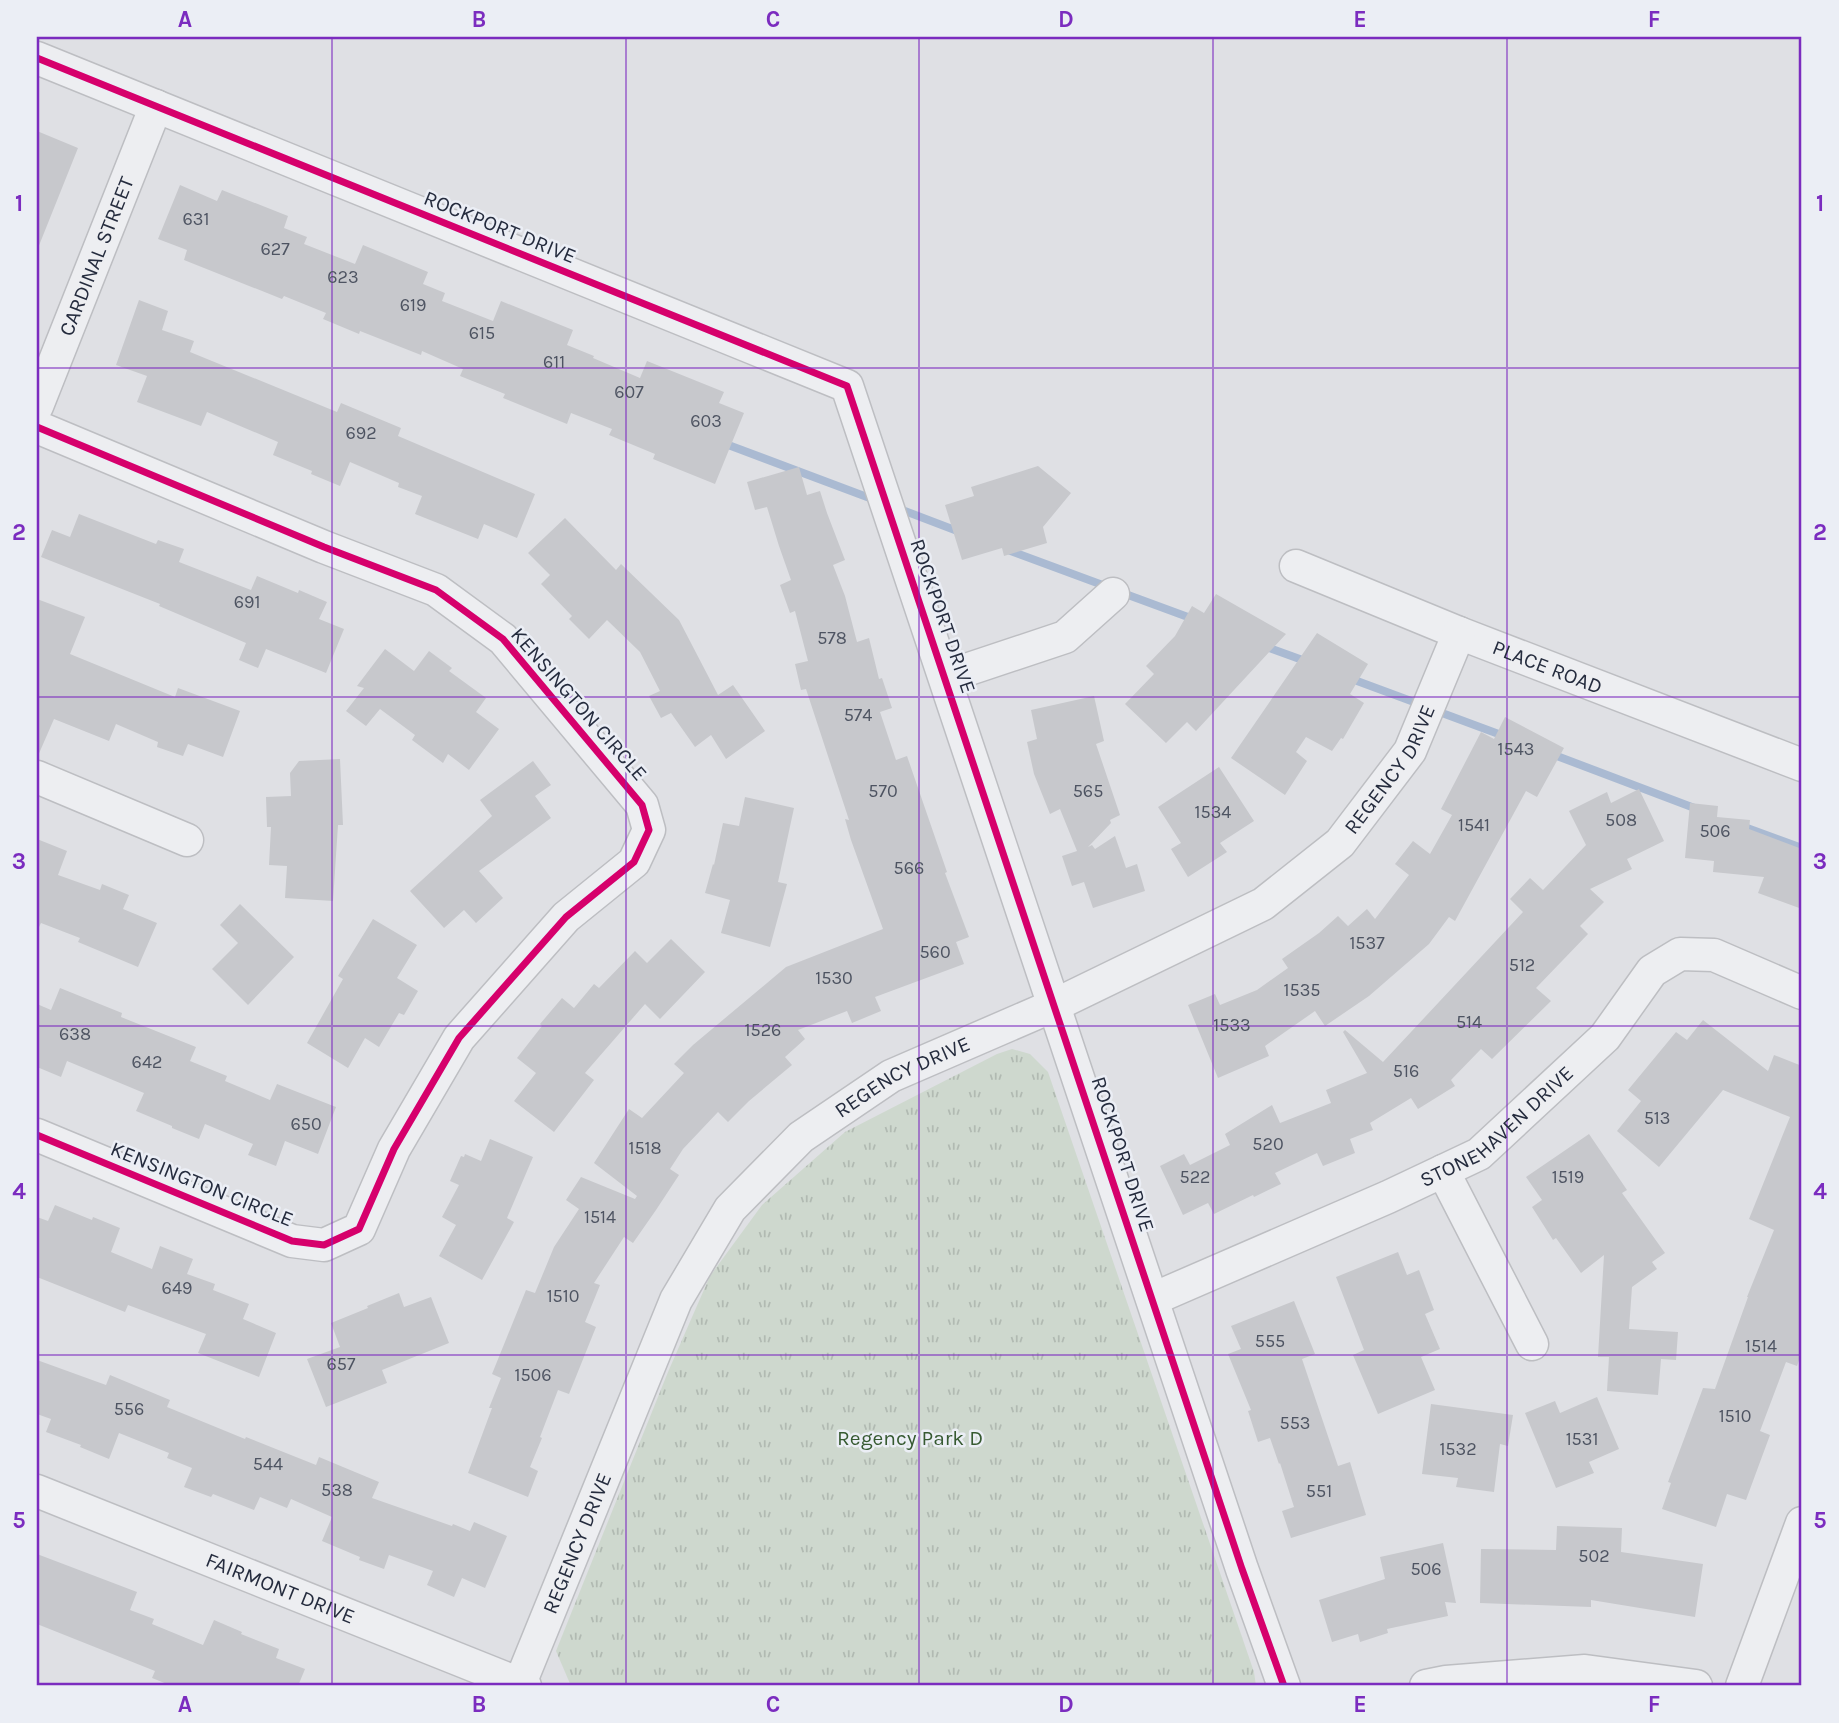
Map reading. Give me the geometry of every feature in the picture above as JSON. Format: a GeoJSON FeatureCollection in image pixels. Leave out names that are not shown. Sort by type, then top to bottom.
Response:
{"type":"FeatureCollection","features":[{"type":"Feature","properties":{"kind":"street","name":"ROCKPORT DRIVE"},"geometry":{"type":"LineString","coordinates":[[37,58],[847,386],[1238,1556],[1284,1686]]}},
{"type":"Feature","properties":{"kind":"street","name":"CARDINAL STREET"},"geometry":{"type":"LineString","coordinates":[[37,406],[156,106]]}},
{"type":"Feature","properties":{"kind":"street","name":"KENSINGTON CIRCLE"},"geometry":{"type":"LineString","coordinates":[[37,427],[312,542],[436,590],[503,639],[642,804],[649,830],[634,862],[566,917],[459,1038],[394,1149],[359,1229],[324,1245],[292,1241],[37,1135]]}},
{"type":"Feature","properties":{"kind":"street","name":"PLACE ROAD"},"geometry":{"type":"LineString","coordinates":[[1296,566],[1459,633],[1802,765]]}},
{"type":"Feature","properties":{"kind":"street"},"geometry":{"type":"LineString","coordinates":[[944,677],[1065,637],[1113,594]]}},
{"type":"Feature","properties":{"kind":"street","name":"REGENCY DRIVE"},"geometry":{"type":"LineString","coordinates":[[521,1686],[676,1300],[730,1209],[801,1137],[891,1076],[1055,1005],[1263,904],[1339,843],[1410,751],[1459,633]]}},
{"type":"Feature","properties":{"kind":"street"},"geometry":{"type":"LineString","coordinates":[[37,778],[187,840]]}},
{"type":"Feature","properties":{"kind":"street","name":"STONEHAVEN DRIVE"},"geometry":{"type":"LineString","coordinates":[[1153,1299],[1388,1197],[1479,1154],[1605,1037],[1652,971],[1680,954],[1714,955],[1802,993]]}},
{"type":"Feature","properties":{"kind":"street"},"geometry":{"type":"LineString","coordinates":[[1443,1171],[1532,1344]]}},
{"type":"Feature","properties":{"kind":"street","name":"FAIRMONT DRIVE"},"geometry":{"type":"LineString","coordinates":[[37,1490],[521,1686]]}},
{"type":"Feature","properties":{"kind":"street"},"geometry":{"type":"LineString","coordinates":[[1742,1686],[1802,1523]]}},
{"type":"Feature","properties":{"kind":"street"},"geometry":{"type":"LineString","coordinates":[[1426,1686],[1446,1682],[1585,1671],[1696,1686]]}},
{"type":"Feature","properties":{"kind":"green space","name":"Regency Park D"},"geometry":{"type":"Polygon","coordinates":[[[1012,1049],[1030,1054],[1048,1072],[1254,1672],[1256,1686],[571,1686],[556,1651],[668,1372],[710,1276],[762,1205],[845,1132],[997,1054],[1012,1049]]]}},
{"type":"Feature","properties":{"kind":"building"},"geometry":{"type":"Polygon","coordinates":[[[37,131],[78,148],[38,248],[37,248],[37,131]]]}},
{"type":"Feature","properties":{"kind":"building"},"geometry":{"type":"Polygon","coordinates":[[[180,185],[217,201],[222,190],[288,216],[284,228],[307,237],[304,244],[355,264],[363,245],[428,272],[423,284],[445,293],[442,301],[493,321],[501,301],[573,330],[567,345],[640,378],[647,361],[724,392],[719,403],[744,413],[715,484],[653,459],[655,454],[609,435],[612,429],[571,413],[567,424],[503,398],[505,394],[460,376],[463,369],[422,351],[421,355],[360,331],[359,334],[323,319],[326,313],[284,296],[282,299],[184,260],[187,250],[158,239],[180,185]]]}},
{"type":"Feature","properties":{"kind":"building"},"geometry":{"type":"Polygon","coordinates":[[[139,300],[168,311],[162,330],[194,341],[190,352],[337,412],[341,403],[401,428],[398,436],[535,494],[517,538],[484,524],[478,539],[415,514],[422,496],[398,487],[399,483],[350,462],[340,486],[273,455],[278,442],[207,412],[201,426],[137,402],[147,376],[116,365],[139,300]]]}},
{"type":"Feature","properties":{"kind":"building"},"geometry":{"type":"Polygon","coordinates":[[[1038,466],[1071,493],[1043,527],[1047,543],[1004,556],[1002,548],[962,560],[945,505],[974,496],[971,487],[1038,466]]]}},
{"type":"Feature","properties":{"kind":"building"},"geometry":{"type":"Polygon","coordinates":[[[799,467],[807,495],[820,491],[845,560],[833,565],[845,596],[857,642],[869,638],[879,679],[882,678],[892,708],[880,712],[896,760],[907,756],[969,937],[956,942],[964,964],[875,997],[881,1011],[852,1023],[847,1011],[798,1030],[805,1039],[785,1057],[792,1065],[728,1122],[718,1112],[683,1149],[670,1169],[679,1175],[656,1210],[633,1243],[624,1237],[594,1283],[600,1285],[585,1322],[596,1327],[569,1394],[558,1390],[530,1467],[538,1471],[528,1497],[468,1473],[501,1378],[492,1374],[526,1290],[535,1293],[554,1247],[579,1209],[566,1200],[581,1177],[635,1199],[637,1196],[594,1163],[629,1109],[642,1118],[684,1073],[674,1064],[786,967],[883,929],[851,840],[845,819],[849,820],[806,689],[801,690],[795,664],[808,661],[795,611],[790,613],[780,585],[791,580],[767,507],[755,510],[747,482],[799,467]]]}},
{"type":"Feature","properties":{"kind":"building"},"geometry":{"type":"Polygon","coordinates":[[[79,514],[156,544],[158,540],[184,549],[179,562],[251,590],[257,576],[327,602],[319,619],[344,629],[326,673],[266,649],[258,668],[239,660],[246,643],[159,606],[160,604],[41,557],[52,530],[70,537],[79,514]]]}},
{"type":"Feature","properties":{"kind":"building"},"geometry":{"type":"Polygon","coordinates":[[[565,518],[616,570],[621,564],[679,620],[718,695],[733,685],[765,731],[726,759],[711,735],[695,747],[671,713],[661,718],[649,696],[660,691],[640,652],[607,620],[589,639],[569,619],[572,616],[541,584],[550,575],[528,553],[565,518]]]}},
{"type":"Feature","properties":{"kind":"building"},"geometry":{"type":"Polygon","coordinates":[[[1216,594],[1286,634],[1196,731],[1187,722],[1166,743],[1125,704],[1154,674],[1146,666],[1175,636],[1192,606],[1204,613],[1216,594]]]}},
{"type":"Feature","properties":{"kind":"building"},"geometry":{"type":"Polygon","coordinates":[[[37,599],[85,617],[70,654],[175,697],[178,688],[240,711],[223,757],[188,744],[183,756],[157,747],[158,742],[116,724],[109,741],[54,719],[37,758],[37,599]]]}},
{"type":"Feature","properties":{"kind":"building"},"geometry":{"type":"Polygon","coordinates":[[[1317,633],[1368,664],[1350,694],[1364,703],[1343,739],[1341,738],[1332,751],[1306,737],[1296,752],[1307,761],[1285,795],[1231,758],[1317,633]]]}},
{"type":"Feature","properties":{"kind":"building"},"geometry":{"type":"Polygon","coordinates":[[[385,649],[414,671],[429,651],[452,668],[449,671],[486,698],[476,712],[499,729],[469,770],[448,754],[443,763],[412,740],[415,735],[380,709],[366,726],[346,711],[364,688],[357,686],[385,649]]]}},
{"type":"Feature","properties":{"kind":"building"},"geometry":{"type":"Polygon","coordinates":[[[1094,696],[1104,741],[1096,744],[1120,815],[1110,820],[1111,823],[1088,847],[1092,845],[1095,849],[1115,836],[1126,868],[1137,864],[1145,891],[1093,908],[1084,882],[1072,886],[1062,856],[1077,851],[1060,809],[1050,814],[1034,774],[1027,742],[1037,739],[1031,710],[1094,696]]]}},
{"type":"Feature","properties":{"kind":"building"},"geometry":{"type":"Polygon","coordinates":[[[1505,717],[1564,748],[1537,797],[1526,791],[1455,921],[1449,917],[1429,944],[1369,996],[1325,1026],[1315,1011],[1265,1046],[1269,1056],[1218,1078],[1188,1005],[1215,994],[1220,1005],[1257,990],[1288,968],[1282,959],[1338,916],[1348,926],[1367,909],[1375,919],[1409,875],[1395,864],[1413,841],[1430,854],[1452,815],[1441,809],[1481,732],[1494,739],[1505,717]]]}},
{"type":"Feature","properties":{"kind":"building"},"geometry":{"type":"Polygon","coordinates":[[[340,759],[343,825],[338,825],[333,901],[285,898],[287,866],[269,865],[271,827],[267,827],[266,797],[291,796],[290,773],[299,761],[340,759]]]}},
{"type":"Feature","properties":{"kind":"building"},"geometry":{"type":"Polygon","coordinates":[[[533,761],[551,785],[535,796],[551,818],[479,871],[503,898],[476,923],[464,910],[444,928],[410,891],[492,816],[480,800],[533,761]]]}},
{"type":"Feature","properties":{"kind":"building"},"geometry":{"type":"Polygon","coordinates":[[[1219,767],[1254,821],[1220,843],[1227,852],[1188,877],[1171,849],[1181,843],[1158,807],[1219,767]]]}},
{"type":"Feature","properties":{"kind":"building"},"geometry":{"type":"Polygon","coordinates":[[[1639,789],[1664,841],[1627,859],[1632,869],[1590,889],[1604,902],[1580,926],[1588,934],[1536,988],[1551,1001],[1492,1059],[1481,1049],[1451,1080],[1455,1086],[1418,1109],[1411,1098],[1370,1123],[1373,1130],[1350,1139],[1355,1153],[1323,1166],[1317,1153],[1275,1173],[1281,1184],[1254,1197],[1253,1195],[1214,1214],[1208,1203],[1183,1215],[1160,1166],[1184,1154],[1190,1165],[1230,1145],[1225,1134],[1272,1105],[1280,1123],[1331,1103],[1326,1090],[1367,1073],[1343,1032],[1345,1030],[1383,1062],[1523,912],[1510,899],[1530,878],[1543,890],[1586,845],[1569,811],[1607,792],[1611,803],[1639,789]]]}},
{"type":"Feature","properties":{"kind":"building"},"geometry":{"type":"Polygon","coordinates":[[[745,797],[794,808],[778,882],[787,884],[770,947],[721,933],[730,900],[705,893],[723,823],[739,826],[745,797]]]}},
{"type":"Feature","properties":{"kind":"building"},"geometry":{"type":"Polygon","coordinates":[[[1690,803],[1718,806],[1717,817],[1750,820],[1749,829],[1802,849],[1802,909],[1758,893],[1764,877],[1713,872],[1714,861],[1685,858],[1690,803]]]}},
{"type":"Feature","properties":{"kind":"building"},"geometry":{"type":"Polygon","coordinates":[[[37,839],[67,851],[58,875],[100,890],[102,884],[129,895],[123,909],[157,923],[138,967],[78,942],[80,938],[41,923],[37,927],[37,839]]]}},
{"type":"Feature","properties":{"kind":"building"},"geometry":{"type":"Polygon","coordinates":[[[240,904],[294,957],[248,1005],[212,969],[238,943],[220,925],[240,904]]]}},
{"type":"Feature","properties":{"kind":"building"},"geometry":{"type":"Polygon","coordinates":[[[373,919],[417,945],[397,978],[418,991],[404,1015],[399,1013],[379,1047],[365,1038],[348,1068],[307,1043],[343,979],[338,976],[373,919]]]}},
{"type":"Feature","properties":{"kind":"building"},"geometry":{"type":"Polygon","coordinates":[[[671,939],[705,972],[660,1019],[645,1004],[585,1073],[594,1080],[554,1132],[514,1101],[536,1073],[517,1058],[562,998],[574,1008],[594,984],[599,988],[635,951],[647,963],[671,939]]]}},
{"type":"Feature","properties":{"kind":"building"},"geometry":{"type":"Polygon","coordinates":[[[60,988],[122,1013],[121,1017],[196,1047],[190,1061],[227,1076],[225,1081],[270,1100],[277,1084],[336,1107],[318,1154],[285,1141],[276,1166],[248,1155],[253,1144],[205,1124],[199,1139],[136,1111],[144,1093],[67,1061],[61,1077],[37,1067],[37,1004],[51,1010],[60,988]]]}},
{"type":"Feature","properties":{"kind":"building"},"geometry":{"type":"Polygon","coordinates":[[[1703,1020],[1768,1071],[1774,1055],[1802,1066],[1802,1352],[1797,1366],[1786,1362],[1760,1431],[1770,1435],[1746,1500],[1727,1494],[1716,1527],[1662,1509],[1671,1483],[1668,1482],[1703,1388],[1715,1389],[1774,1230],[1749,1219],[1790,1117],[1723,1090],[1659,1167],[1617,1131],[1641,1101],[1628,1090],[1676,1032],[1687,1040],[1703,1020]]]}},
{"type":"Feature","properties":{"kind":"building"},"geometry":{"type":"Polygon","coordinates":[[[1589,1134],[1627,1190],[1622,1193],[1665,1253],[1652,1262],[1657,1269],[1632,1287],[1629,1329],[1678,1332],[1676,1360],[1661,1359],[1658,1395],[1607,1391],[1609,1357],[1598,1357],[1604,1255],[1581,1273],[1556,1238],[1553,1240],[1532,1207],[1542,1200],[1526,1177],[1589,1134]]]}},
{"type":"Feature","properties":{"kind":"building"},"geometry":{"type":"Polygon","coordinates":[[[490,1139],[533,1157],[507,1218],[514,1222],[482,1280],[439,1256],[456,1225],[442,1217],[459,1185],[450,1181],[461,1156],[464,1157],[465,1154],[481,1161],[490,1139]]]}},
{"type":"Feature","properties":{"kind":"building"},"geometry":{"type":"Polygon","coordinates":[[[55,1205],[120,1228],[111,1252],[152,1269],[160,1246],[193,1259],[187,1274],[215,1284],[213,1290],[249,1304],[243,1319],[276,1333],[259,1377],[198,1353],[206,1334],[128,1305],[125,1312],[37,1277],[37,1217],[48,1221],[55,1205]]]}},
{"type":"Feature","properties":{"kind":"building"},"geometry":{"type":"Polygon","coordinates":[[[1398,1252],[1407,1275],[1419,1270],[1434,1310],[1425,1314],[1440,1349],[1421,1357],[1435,1390],[1378,1414],[1353,1355],[1364,1350],[1336,1277],[1398,1252]]]}},
{"type":"Feature","properties":{"kind":"building"},"geometry":{"type":"Polygon","coordinates":[[[399,1293],[404,1307],[431,1297],[449,1343],[382,1370],[387,1383],[326,1407],[307,1359],[340,1347],[331,1323],[399,1293]]]}},
{"type":"Feature","properties":{"kind":"building"},"geometry":{"type":"Polygon","coordinates":[[[1294,1301],[1315,1354],[1302,1359],[1338,1466],[1350,1462],[1366,1515],[1291,1538],[1282,1511],[1294,1507],[1280,1463],[1270,1438],[1258,1442],[1248,1411],[1251,1410],[1228,1354],[1241,1349],[1231,1326],[1294,1301]]]}},
{"type":"Feature","properties":{"kind":"building"},"geometry":{"type":"Polygon","coordinates":[[[37,1360],[106,1385],[110,1375],[170,1400],[167,1407],[245,1439],[246,1437],[316,1465],[319,1457],[379,1482],[372,1498],[452,1526],[453,1524],[470,1531],[474,1522],[507,1536],[485,1588],[462,1578],[454,1597],[427,1585],[433,1571],[389,1555],[384,1569],[359,1560],[360,1557],[322,1541],[332,1517],[291,1499],[287,1508],[260,1497],[254,1510],[213,1494],[211,1497],[184,1487],[192,1468],[167,1458],[169,1453],[119,1433],[109,1459],[46,1432],[51,1419],[37,1414],[37,1360]]]}},
{"type":"Feature","properties":{"kind":"building"},"geometry":{"type":"Polygon","coordinates":[[[1597,1397],[1619,1449],[1589,1462],[1594,1473],[1556,1488],[1525,1413],[1555,1401],[1560,1413],[1597,1397]]]}},
{"type":"Feature","properties":{"kind":"building"},"geometry":{"type":"Polygon","coordinates":[[[1431,1404],[1513,1415],[1508,1446],[1500,1444],[1494,1492],[1456,1487],[1458,1478],[1422,1474],[1431,1404]]]}},
{"type":"Feature","properties":{"kind":"building"},"geometry":{"type":"Polygon","coordinates":[[[1557,1526],[1622,1528],[1621,1552],[1703,1564],[1695,1617],[1591,1600],[1591,1607],[1480,1603],[1481,1549],[1556,1550],[1557,1526]]]}},
{"type":"Feature","properties":{"kind":"building"},"geometry":{"type":"Polygon","coordinates":[[[1443,1543],[1456,1603],[1445,1602],[1448,1616],[1387,1629],[1388,1633],[1360,1642],[1358,1634],[1332,1642],[1319,1600],[1385,1579],[1380,1557],[1443,1543]]]}},
{"type":"Feature","properties":{"kind":"building"},"geometry":{"type":"Polygon","coordinates":[[[37,1554],[137,1592],[130,1610],[154,1619],[152,1624],[203,1645],[214,1620],[279,1649],[276,1658],[305,1669],[298,1686],[172,1686],[152,1678],[155,1671],[37,1624],[37,1554]]]}},
{"type":"Feature","properties":{"kind":"waterway"},"geometry":{"type":"LineString","coordinates":[[723,443],[875,500]]}},
{"type":"Feature","properties":{"kind":"waterway"},"geometry":{"type":"LineString","coordinates":[[897,508],[960,532]]}},
{"type":"Feature","properties":{"kind":"waterway"},"geometry":{"type":"LineString","coordinates":[[1008,550],[1108,587]]}},
{"type":"Feature","properties":{"kind":"waterway"},"geometry":{"type":"LineString","coordinates":[[1120,592],[1196,620]]}},
{"type":"Feature","properties":{"kind":"waterway"},"geometry":{"type":"LineString","coordinates":[[1264,646],[1308,662]]}},
{"type":"Feature","properties":{"kind":"waterway"},"geometry":{"type":"LineString","coordinates":[[1349,678],[1422,705]]}},
{"type":"Feature","properties":{"kind":"waterway"},"geometry":{"type":"LineString","coordinates":[[1434,710],[1504,736]]}},
{"type":"Feature","properties":{"kind":"waterway"},"geometry":{"type":"LineString","coordinates":[[1549,753],[1697,809]]}},
{"type":"Feature","properties":{"kind":"waterway"},"geometry":{"type":"LineString","coordinates":[[1739,825],[1802,848]]}},
{"type":"Feature","properties":{"kind":"cycle path"},"geometry":{"type":"LineString","coordinates":[[37,58],[847,386],[1242,1569],[1284,1686]]}},
{"type":"Feature","properties":{"kind":"cycle path"},"geometry":{"type":"LineString","coordinates":[[37,427],[324,547],[436,590],[503,639],[642,805],[649,830],[634,862],[566,917],[459,1038],[394,1149],[359,1229],[324,1245],[292,1241],[37,1135]]}}]}
